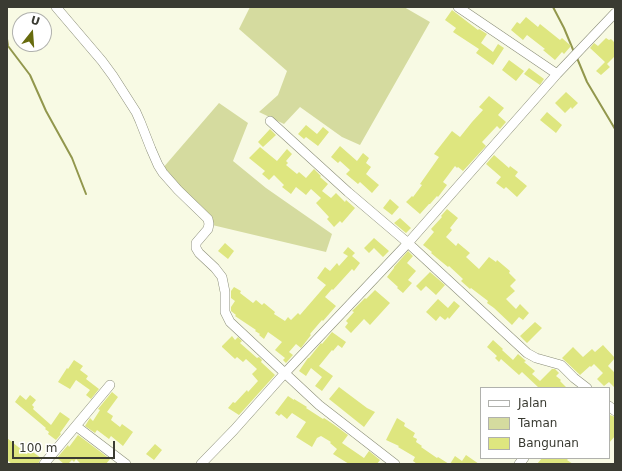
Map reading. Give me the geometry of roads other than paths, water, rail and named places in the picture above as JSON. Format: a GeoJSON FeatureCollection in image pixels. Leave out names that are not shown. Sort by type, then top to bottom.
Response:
{"type":"FeatureCollection","features":[{"type":"Feature","properties":{"kind":"street"},"geometry":{"type":"LineString","coordinates":[[56,7],[113,76],[138,117],[163,173],[178,190],[208,218],[208,228],[196,243],[196,248],[199,253],[216,268],[222,277],[225,292],[224,306],[227,317],[234,326],[319,406],[391,463]]}},
{"type":"Feature","properties":{"kind":"street"},"geometry":{"type":"LineString","coordinates":[[458,7],[557,74]]}},
{"type":"Feature","properties":{"kind":"street"},"geometry":{"type":"LineString","coordinates":[[201,464],[408,243],[557,74],[615,13]]}},
{"type":"Feature","properties":{"kind":"street"},"geometry":{"type":"LineString","coordinates":[[270,121],[348,192],[408,243],[527,353],[536,358],[561,365],[586,387]]}},
{"type":"Feature","properties":{"kind":"street"},"geometry":{"type":"LineString","coordinates":[[44,464],[110,385]]}},
{"type":"Feature","properties":{"kind":"street"},"geometry":{"type":"LineString","coordinates":[[76,426],[115,461],[126,464]]}},
{"type":"Feature","properties":{"kind":"waterway"},"geometry":{"type":"LineString","coordinates":[[553,7],[574,52]]}},
{"type":"Feature","properties":{"kind":"waterway"},"geometry":{"type":"LineString","coordinates":[[7,39],[8,46],[30,75],[46,111],[72,158],[86,194]]}},
{"type":"Feature","properties":{"kind":"waterway"},"geometry":{"type":"LineString","coordinates":[[577,58],[587,82],[615,129]]}}]}
